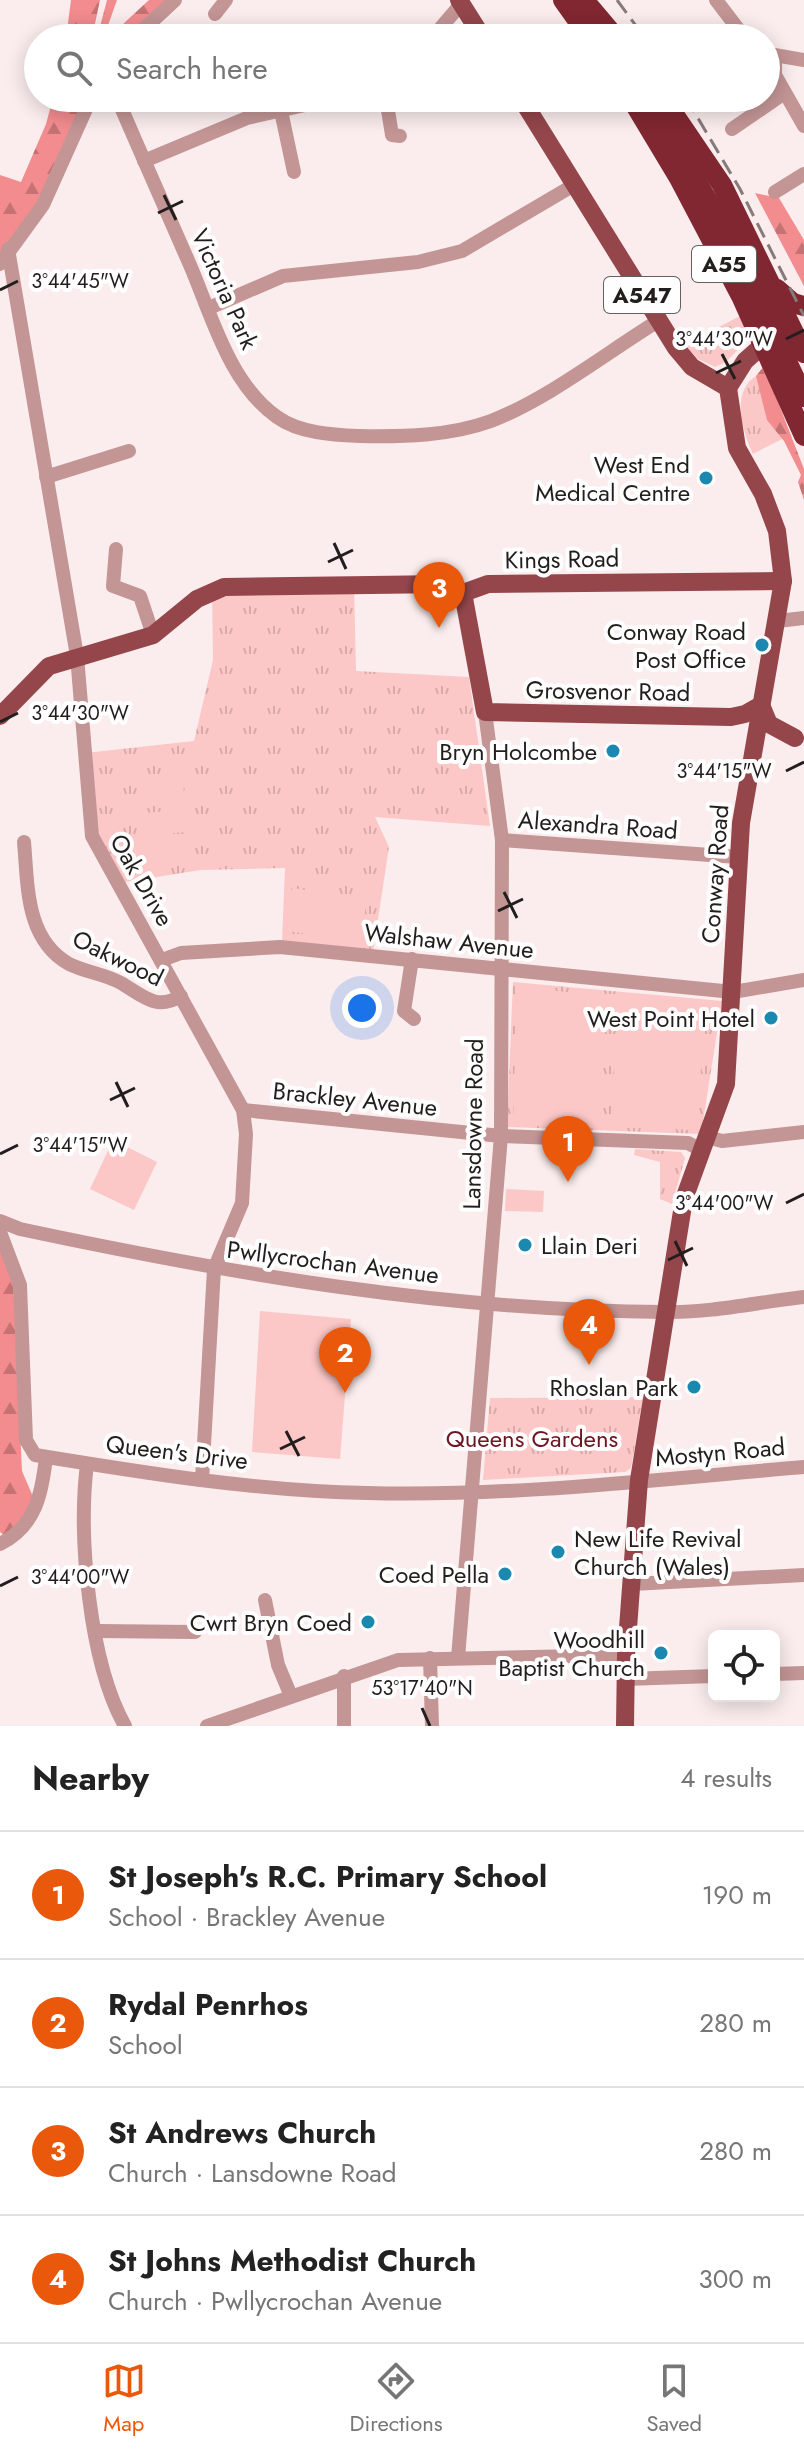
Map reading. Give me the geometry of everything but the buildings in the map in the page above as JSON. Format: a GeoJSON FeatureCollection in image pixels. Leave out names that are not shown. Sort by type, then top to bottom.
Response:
{"type":"FeatureCollection","features":[{"type":"Feature","properties":{"kind":"highway"},"geometry":{"type":"LineString","coordinates":[[563,0],[580,24]]}},
{"type":"Feature","properties":{"kind":"highway"},"geometry":{"type":"LineString","coordinates":[[583,0],[599,24]]}},
{"type":"Feature","properties":{"kind":"highway"},"geometry":{"type":"LineString","coordinates":[[583,0],[604,24]]}},
{"type":"Feature","properties":{"kind":"highway","name":"A55"},"geometry":{"type":"LineString","coordinates":[[639,112],[679,178],[741,296],[804,436]]}},
{"type":"Feature","properties":{"kind":"highway","name":"A55"},"geometry":{"type":"LineString","coordinates":[[655,112],[717,216],[804,397]]}},
{"type":"Feature","properties":{"kind":"highway"},"geometry":{"type":"LineString","coordinates":[[672,112],[722,185],[772,282],[796,314],[804,353]]}},
{"type":"Feature","properties":{"kind":"main road"},"geometry":{"type":"LineString","coordinates":[[460,2],[474,24]]}},
{"type":"Feature","properties":{"kind":"main road","name":"A547"},"geometry":{"type":"LineString","coordinates":[[530,112],[658,321],[692,367],[728,388]]}},
{"type":"Feature","properties":{"kind":"main road"},"geometry":{"type":"LineString","coordinates":[[728,388],[752,353],[796,314]]}},
{"type":"Feature","properties":{"kind":"main road","name":"Conway Road"},"geometry":{"type":"LineString","coordinates":[[625,1726],[626,1655],[639,1480],[684,1199],[726,1084],[738,857],[755,736],[783,581],[777,531],[763,494],[737,448],[728,388]]}},
{"type":"Feature","properties":{"kind":"main road","name":"Kings Road"},"geometry":{"type":"LineString","coordinates":[[0,716],[39,673],[77,656],[120,648],[153,635],[197,599],[237,585],[447,584],[463,593],[488,584],[783,581]]}},
{"type":"Feature","properties":{"kind":"main road","name":"Lansdowne Road"},"geometry":{"type":"LineString","coordinates":[[463,593],[485,712]]}},
{"type":"Feature","properties":{"kind":"main road"},"geometry":{"type":"LineString","coordinates":[[767,677],[773,713],[800,742]]}},
{"type":"Feature","properties":{"kind":"main road"},"geometry":{"type":"LineString","coordinates":[[761,705],[769,724],[800,742]]}},
{"type":"Feature","properties":{"kind":"main road","name":"Grosvenor Road"},"geometry":{"type":"LineString","coordinates":[[485,712],[731,717],[745,714],[761,705]]}},
{"type":"Feature","properties":{"kind":"main road"},"geometry":{"type":"LineString","coordinates":[[731,717],[742,721],[755,736]]}},
{"type":"Feature","properties":{"kind":"street"},"geometry":{"type":"LineString","coordinates":[[149,24],[175,0]]}},
{"type":"Feature","properties":{"kind":"street"},"geometry":{"type":"LineString","coordinates":[[215,14],[226,0]]}},
{"type":"Feature","properties":{"kind":"street"},"geometry":{"type":"LineString","coordinates":[[716,0],[734,24]]}},
{"type":"Feature","properties":{"kind":"street"},"geometry":{"type":"LineString","coordinates":[[443,24],[460,2]]}},
{"type":"Feature","properties":{"kind":"street"},"geometry":{"type":"LineString","coordinates":[[780,56],[804,60]]}},
{"type":"Feature","properties":{"kind":"street"},"geometry":{"type":"LineString","coordinates":[[780,87],[783,94]]}},
{"type":"Feature","properties":{"kind":"street"},"geometry":{"type":"LineString","coordinates":[[780,90],[804,126]]}},
{"type":"Feature","properties":{"kind":"street"},"geometry":{"type":"LineString","coordinates":[[0,264],[43,205],[85,112]]}},
{"type":"Feature","properties":{"kind":"street","name":"Victoria Park"},"geometry":{"type":"LineString","coordinates":[[123,112],[226,351],[246,383],[277,417],[324,433],[354,436],[424,435],[489,422],[515,410],[658,321]]}},
{"type":"Feature","properties":{"kind":"street"},"geometry":{"type":"LineString","coordinates":[[144,161],[232,124],[277,112]]}},
{"type":"Feature","properties":{"kind":"street"},"geometry":{"type":"LineString","coordinates":[[281,112],[294,172]]}},
{"type":"Feature","properties":{"kind":"street"},"geometry":{"type":"LineString","coordinates":[[388,112],[392,135],[400,136]]}},
{"type":"Feature","properties":{"kind":"street"},"geometry":{"type":"LineString","coordinates":[[732,129],[757,112]]}},
{"type":"Feature","properties":{"kind":"street"},"geometry":{"type":"LineString","coordinates":[[775,192],[804,174]]}},
{"type":"Feature","properties":{"kind":"street"},"geometry":{"type":"LineString","coordinates":[[209,308],[283,276],[418,262],[462,251],[574,185]]}},
{"type":"Feature","properties":{"kind":"street","name":"Oak Drive"},"geometry":{"type":"LineString","coordinates":[[8,249],[77,656],[92,836],[243,1110],[246,1134],[242,1203],[214,1269],[202,1480]]}},
{"type":"Feature","properties":{"kind":"street"},"geometry":{"type":"LineString","coordinates":[[46,477],[129,451]]}},
{"type":"Feature","properties":{"kind":"street"},"geometry":{"type":"LineString","coordinates":[[116,549],[113,586],[140,596],[153,635]]}},
{"type":"Feature","properties":{"kind":"street"},"geometry":{"type":"LineString","coordinates":[[778,621],[804,618]]}},
{"type":"Feature","properties":{"kind":"street","name":"Lansdowne Road"},"geometry":{"type":"LineString","coordinates":[[458,1658],[490,1304],[501,1136],[502,840],[485,712]]}},
{"type":"Feature","properties":{"kind":"street","name":"Alexandra Road"},"geometry":{"type":"LineString","coordinates":[[502,840],[738,857]]}},
{"type":"Feature","properties":{"kind":"street","name":"Oakwood"},"geometry":{"type":"LineString","coordinates":[[24,842],[29,907],[40,931],[57,954],[70,964],[108,976],[152,1003],[163,1004],[181,996]]}},
{"type":"Feature","properties":{"kind":"street","name":"Walshaw Avenue"},"geometry":{"type":"LineString","coordinates":[[162,960],[181,953],[280,947],[733,992],[804,980]]}},
{"type":"Feature","properties":{"kind":"street"},"geometry":{"type":"LineString","coordinates":[[412,959],[404,1011],[414,1019]]}},
{"type":"Feature","properties":{"kind":"street","name":"Brackley Avenue"},"geometry":{"type":"LineString","coordinates":[[243,1110],[501,1136],[704,1144],[804,1132]]}},
{"type":"Feature","properties":{"kind":"street","name":"Pwllycrochan Avenue"},"geometry":{"type":"LineString","coordinates":[[0,1221],[20,1229],[214,1269],[490,1304],[666,1313],[804,1297]]}},
{"type":"Feature","properties":{"kind":"street"},"geometry":{"type":"LineString","coordinates":[[0,1232],[20,1285],[26,1440],[35,1455],[46,1457],[37,1506],[23,1528],[0,1544]]}},
{"type":"Feature","properties":{"kind":"street","name":"Queen's Drive"},"geometry":{"type":"LineString","coordinates":[[46,1457],[202,1480],[365,1493],[639,1480]]}},
{"type":"Feature","properties":{"kind":"street"},"geometry":{"type":"LineString","coordinates":[[87,1464],[82,1501],[89,1597],[114,1705],[125,1726]]}},
{"type":"Feature","properties":{"kind":"street","name":"Mostyn Road"},"geometry":{"type":"LineString","coordinates":[[639,1480],[804,1467]]}},
{"type":"Feature","properties":{"kind":"street"},"geometry":{"type":"LineString","coordinates":[[632,1584],[804,1575]]}},
{"type":"Feature","properties":{"kind":"street"},"geometry":{"type":"LineString","coordinates":[[265,1600],[278,1665],[291,1696]]}},
{"type":"Feature","properties":{"kind":"street"},"geometry":{"type":"LineString","coordinates":[[96,1631],[195,1632]]}},
{"type":"Feature","properties":{"kind":"street"},"geometry":{"type":"LineString","coordinates":[[207,1726],[247,1719],[291,1696],[398,1660],[626,1655]]}},
{"type":"Feature","properties":{"kind":"street"},"geometry":{"type":"LineString","coordinates":[[430,1658],[432,1726]]}},
{"type":"Feature","properties":{"kind":"street"},"geometry":{"type":"LineString","coordinates":[[780,1674],[804,1673]]}},
{"type":"Feature","properties":{"kind":"street"},"geometry":{"type":"LineString","coordinates":[[344,1676],[344,1726]]}},
{"type":"Feature","properties":{"kind":"street"},"geometry":{"type":"LineString","coordinates":[[626,1679],[708,1676]]}},
{"type":"Feature","properties":{"kind":"green space"},"geometry":{"type":"Polygon","coordinates":[[[71,0],[100,0],[95,24],[68,24],[71,0]]]}},
{"type":"Feature","properties":{"kind":"green space"},"geometry":{"type":"Polygon","coordinates":[[[107,0],[117,0],[109,24],[101,24],[107,0]]]}},
{"type":"Feature","properties":{"kind":"green space"},"geometry":{"type":"Polygon","coordinates":[[[149,0],[170,0],[145,24],[124,24],[149,0]]]}},
{"type":"Feature","properties":{"kind":"green space"},"geometry":{"type":"Polygon","coordinates":[[[49,112],[80,112],[41,198],[0,255],[0,175],[21,182],[49,112]]]}},
{"type":"Feature","properties":{"kind":"green space"},"geometry":{"type":"Polygon","coordinates":[[[755,193],[779,198],[804,240],[804,286],[755,193]]]}},
{"type":"Feature","properties":{"kind":"green space"},"geometry":{"type":"Polygon","coordinates":[[[740,316],[750,337],[726,362],[715,367],[698,359],[684,345],[740,316]]]}},
{"type":"Feature","properties":{"kind":"green space"},"geometry":{"type":"Polygon","coordinates":[[[764,366],[804,469],[804,500],[798,482],[801,475],[784,441],[767,420],[756,376],[764,366]]]}},
{"type":"Feature","properties":{"kind":"green space"},"geometry":{"type":"Polygon","coordinates":[[[756,376],[786,437],[753,454],[743,424],[741,402],[748,383],[756,376]]]}},
{"type":"Feature","properties":{"kind":"green space"},"geometry":{"type":"Polygon","coordinates":[[[354,585],[356,671],[469,677],[490,826],[375,817],[389,847],[373,952],[282,942],[285,868],[201,870],[118,883],[92,836],[85,753],[194,741],[213,660],[212,591],[354,585]]]}},
{"type":"Feature","properties":{"kind":"green space"},"geometry":{"type":"Polygon","coordinates":[[[183,782],[185,804],[140,807],[138,786],[183,782]]]}},
{"type":"Feature","properties":{"kind":"green space"},"geometry":{"type":"Polygon","coordinates":[[[186,810],[187,832],[143,835],[141,813],[186,810]]]}},
{"type":"Feature","properties":{"kind":"green space"},"geometry":{"type":"Polygon","coordinates":[[[189,837],[190,859],[145,862],[144,841],[189,837]]]}},
{"type":"Feature","properties":{"kind":"green space"},"geometry":{"type":"Polygon","coordinates":[[[292,888],[313,891],[313,895],[319,895],[319,892],[340,894],[340,899],[346,899],[346,895],[367,897],[361,940],[314,935],[314,931],[308,930],[307,934],[287,931],[292,888]]]}},
{"type":"Feature","properties":{"kind":"green space"},"geometry":{"type":"Polygon","coordinates":[[[513,982],[722,1001],[701,1134],[507,1127],[513,982]]]}},
{"type":"Feature","properties":{"kind":"green space"},"geometry":{"type":"Polygon","coordinates":[[[517,987],[606,996],[596,1125],[513,1123],[517,987]]]}},
{"type":"Feature","properties":{"kind":"green space"},"geometry":{"type":"Polygon","coordinates":[[[620,996],[706,1004],[696,1130],[610,1127],[620,996]]]}},
{"type":"Feature","properties":{"kind":"green space"},"geometry":{"type":"Polygon","coordinates":[[[113,1140],[157,1162],[134,1210],[90,1189],[113,1140]]]}},
{"type":"Feature","properties":{"kind":"green space"},"geometry":{"type":"Polygon","coordinates":[[[635,1149],[681,1152],[685,1158],[672,1204],[660,1199],[660,1162],[634,1155],[635,1149]]]}},
{"type":"Feature","properties":{"kind":"green space"},"geometry":{"type":"Polygon","coordinates":[[[506,1189],[544,1191],[543,1212],[505,1211],[506,1189]]]}},
{"type":"Feature","properties":{"kind":"green space"},"geometry":{"type":"Polygon","coordinates":[[[0,1244],[13,1279],[22,1471],[37,1506],[8,1539],[0,1532],[0,1244]]]}},
{"type":"Feature","properties":{"kind":"green space"},"geometry":{"type":"Polygon","coordinates":[[[260,1311],[351,1319],[340,1459],[252,1452],[260,1311]]]}},
{"type":"Feature","properties":{"kind":"green space","name":"Queens Gardens"},"geometry":{"type":"Polygon","coordinates":[[[643,1397],[631,1468],[625,1472],[483,1480],[490,1398],[643,1397]]]}},
{"type":"Feature","properties":{"kind":"railway"},"geometry":{"type":"LineString","coordinates":[[617,0],[635,24]]}},
{"type":"Feature","properties":{"kind":"railway"},"geometry":{"type":"LineString","coordinates":[[694,112],[740,189],[804,316]]}},
{"type":"Feature","properties":{"kind":"place","name":"West End Medical Centre"},"geometry":{"type":"Point","coordinates":[706,478]}},
{"type":"Feature","properties":{"kind":"place","name":"St Andrews Church"},"geometry":{"type":"Point","coordinates":[439,628]}},
{"type":"Feature","properties":{"kind":"place","name":"Conway Road Post Office"},"geometry":{"type":"Point","coordinates":[762,645]}},
{"type":"Feature","properties":{"kind":"place","name":"Bryn Holcombe"},"geometry":{"type":"Point","coordinates":[613,751]}},
{"type":"Feature","properties":{"kind":"place","name":"West Point Hotel"},"geometry":{"type":"Point","coordinates":[771,1018]}},
{"type":"Feature","properties":{"kind":"place","name":"St Joseph's R.C. Primary School"},"geometry":{"type":"Point","coordinates":[568,1182]}},
{"type":"Feature","properties":{"kind":"place","name":"Llain Deri"},"geometry":{"type":"Point","coordinates":[525,1245]}},
{"type":"Feature","properties":{"kind":"place","name":"St Johns Methodist Church"},"geometry":{"type":"Point","coordinates":[589,1365]}},
{"type":"Feature","properties":{"kind":"place","name":"Rhoslan Park"},"geometry":{"type":"Point","coordinates":[694,1387]}},
{"type":"Feature","properties":{"kind":"place","name":"Rydal Penrhos"},"geometry":{"type":"Point","coordinates":[345,1393]}},
{"type":"Feature","properties":{"kind":"place","name":"New Life Revival Church (Wales)"},"geometry":{"type":"Point","coordinates":[558,1552]}},
{"type":"Feature","properties":{"kind":"place","name":"Coed Pella"},"geometry":{"type":"Point","coordinates":[505,1574]}},
{"type":"Feature","properties":{"kind":"place","name":"Cwrt Bryn Coed"},"geometry":{"type":"Point","coordinates":[368,1622]}},
{"type":"Feature","properties":{"kind":"place","name":"Woodhill Baptist Church"},"geometry":{"type":"Point","coordinates":[661,1653]}}]}
